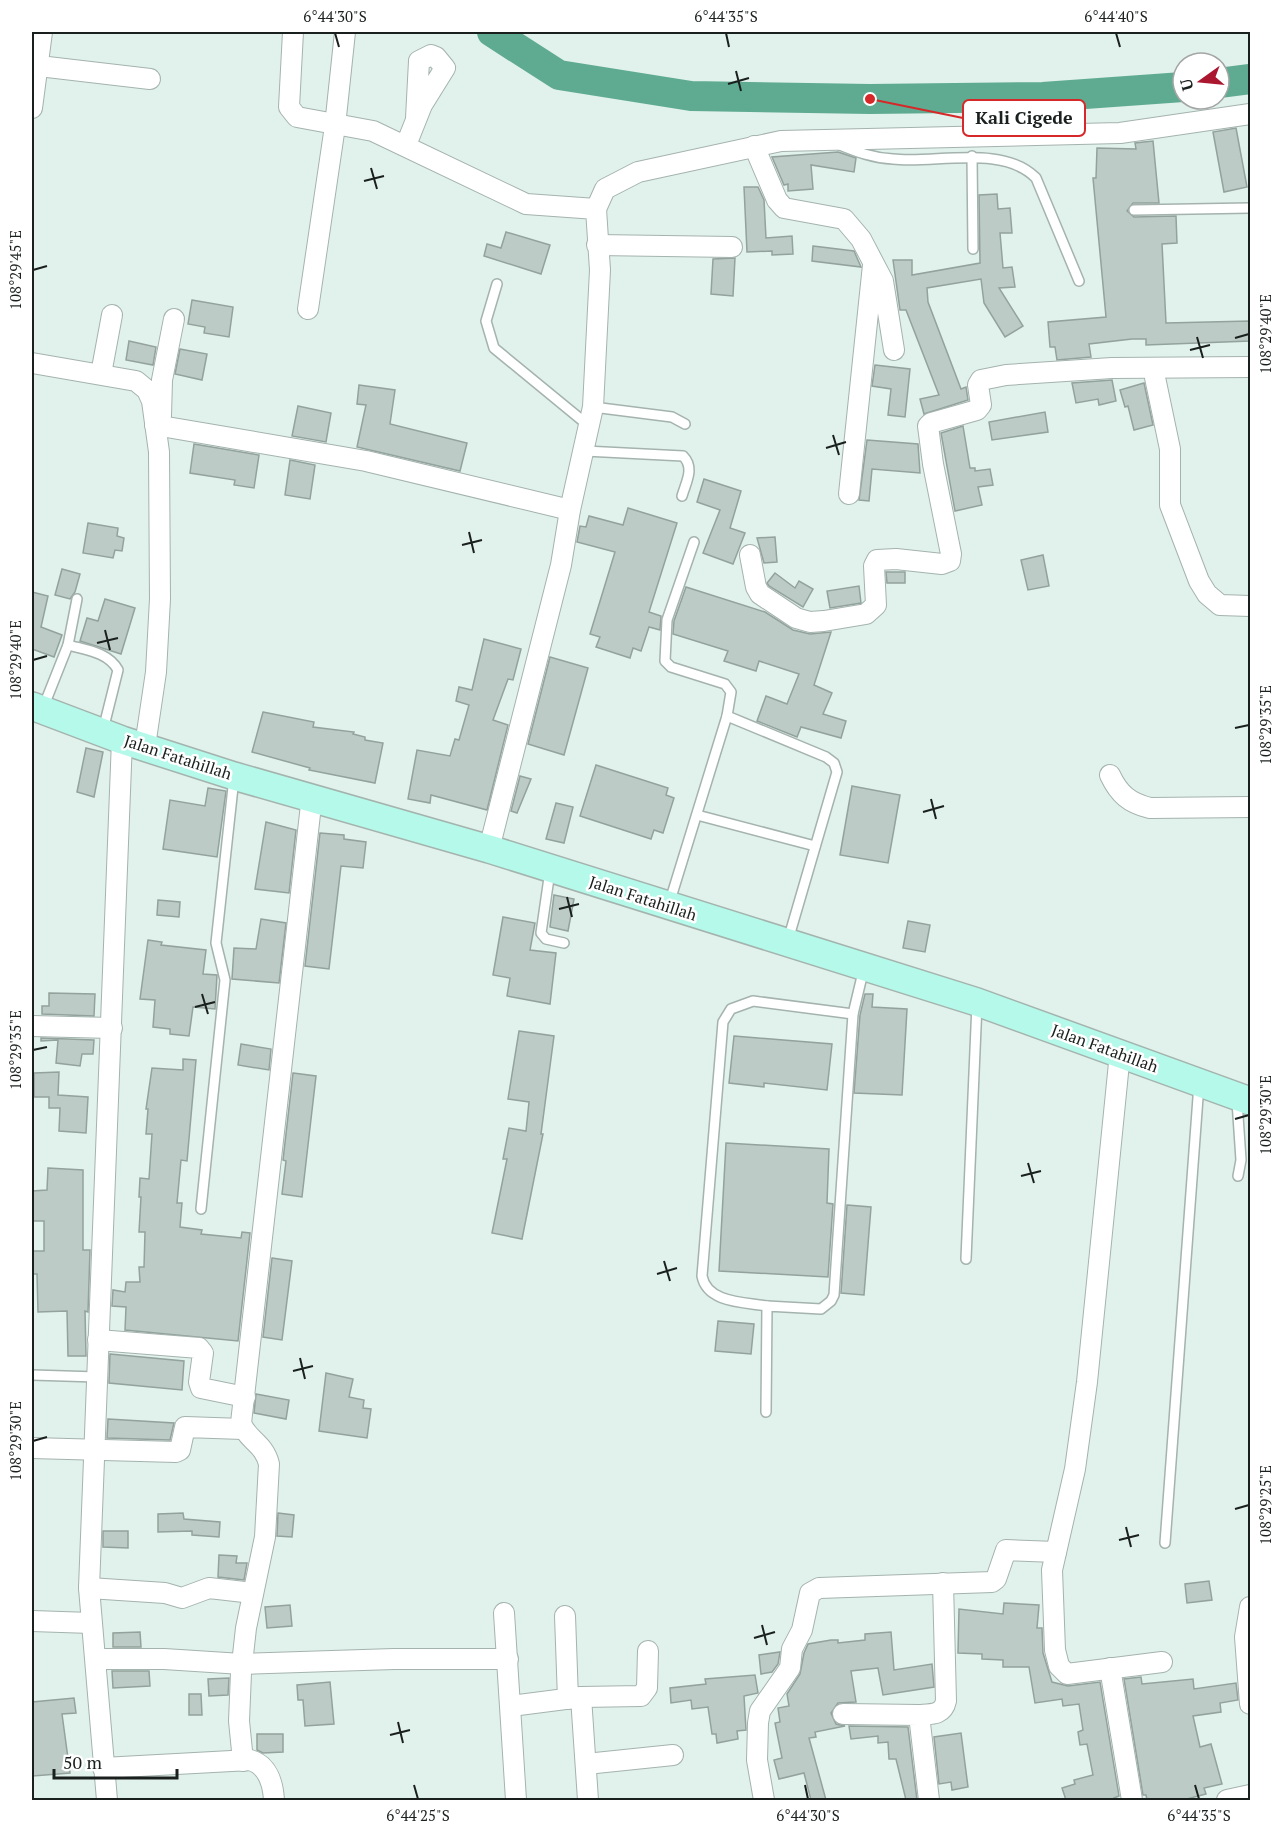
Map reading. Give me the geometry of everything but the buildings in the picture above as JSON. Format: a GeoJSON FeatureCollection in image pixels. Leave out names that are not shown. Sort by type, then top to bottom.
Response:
{"type":"FeatureCollection","features":[{"type":"Feature","properties":{"kind":"street"},"geometry":{"type":"LineString","coordinates":[[32,108],[42,32]]}},
{"type":"Feature","properties":{"kind":"street"},"geometry":{"type":"LineString","coordinates":[[293,32],[290,75],[292,114],[306,121],[373,131],[526,204],[596,209]]}},
{"type":"Feature","properties":{"kind":"street"},"geometry":{"type":"LineString","coordinates":[[308,309],[335,126],[345,32]]}},
{"type":"Feature","properties":{"kind":"street"},"geometry":{"type":"LineString","coordinates":[[39,66],[150,79]]}},
{"type":"Feature","properties":{"kind":"street"},"geometry":{"type":"LineString","coordinates":[[489,849],[561,565],[570,510],[585,451],[591,416],[599,319],[600,270],[596,209],[605,189],[638,172],[781,141],[1120,133],[1251,114]]}},
{"type":"Feature","properties":{"kind":"street"},"geometry":{"type":"LineString","coordinates":[[406,145],[416,118]]}},
{"type":"Feature","properties":{"kind":"street"},"geometry":{"type":"LineString","coordinates":[[754,146],[777,200],[784,208],[844,219],[852,226],[874,259],[883,280],[894,350]]}},
{"type":"Feature","properties":{"kind":"street"},"geometry":{"type":"LineString","coordinates":[[597,245],[732,247]]}},
{"type":"Feature","properties":{"kind":"street"},"geometry":{"type":"LineString","coordinates":[[849,494],[874,259]]}},
{"type":"Feature","properties":{"kind":"street"},"geometry":{"type":"LineString","coordinates":[[101,374],[112,315]]}},
{"type":"Feature","properties":{"kind":"street"},"geometry":{"type":"LineString","coordinates":[[107,1800],[89,1588],[123,739],[156,672],[160,599],[157,425],[162,380],[174,319]]}},
{"type":"Feature","properties":{"kind":"street"},"geometry":{"type":"LineString","coordinates":[[32,363],[136,381],[147,390],[157,425]]}},
{"type":"Feature","properties":{"kind":"street"},"geometry":{"type":"LineString","coordinates":[[750,555],[756,587],[760,594],[796,618],[816,621],[872,611],[876,605],[873,566],[877,560],[896,559],[945,564],[950,559],[933,464],[930,424],[977,410],[981,405],[978,385],[984,379],[1112,368],[1251,367]]}},
{"type":"Feature","properties":{"kind":"street"},"geometry":{"type":"LineString","coordinates":[[1153,368],[1170,449],[1170,505],[1199,581],[1207,594],[1220,605],[1251,606]]}},
{"type":"Feature","properties":{"kind":"street"},"geometry":{"type":"LineString","coordinates":[[157,425],[366,461],[570,510]]}},
{"type":"Feature","properties":{"kind":"street","name":"Jalan Fatahillah"},"geometry":{"type":"LineString","coordinates":[[37,707],[234,776],[312,796],[489,849],[668,907],[978,1002],[1244,1098]]}},
{"type":"Feature","properties":{"kind":"street"},"geometry":{"type":"LineString","coordinates":[[1110,775],[1118,792],[1134,804],[1142,806],[1250,807],[1251,790]]}},
{"type":"Feature","properties":{"kind":"street"},"geometry":{"type":"LineString","coordinates":[[243,1761],[239,1721],[242,1664],[253,1593],[265,1537],[269,1464],[267,1453],[243,1429],[241,1423],[312,796]]}},
{"type":"Feature","properties":{"kind":"street"},"geometry":{"type":"LineString","coordinates":[[32,1026],[112,1028]]}},
{"type":"Feature","properties":{"kind":"street"},"geometry":{"type":"LineString","coordinates":[[1120,1053],[1076,1470],[1052,1570],[1054,1636],[1059,1665],[1070,1674],[1162,1662]]}},
{"type":"Feature","properties":{"kind":"street"},"geometry":{"type":"LineString","coordinates":[[99,1340],[199,1348],[203,1353],[199,1382],[201,1388],[244,1397]]}},
{"type":"Feature","properties":{"kind":"street"},"geometry":{"type":"LineString","coordinates":[[32,1448],[176,1452],[180,1450],[185,1427],[243,1429]]}},
{"type":"Feature","properties":{"kind":"street"},"geometry":{"type":"LineString","coordinates":[[764,1800],[758,1760],[760,1711],[790,1668],[792,1649],[802,1630],[810,1593],[819,1588],[994,1581],[1003,1553],[1011,1548],[1056,1552]]}},
{"type":"Feature","properties":{"kind":"street"},"geometry":{"type":"LineString","coordinates":[[843,1714],[919,1715],[939,1713],[944,1708],[946,1701],[944,1583]]}},
{"type":"Feature","properties":{"kind":"street"},"geometry":{"type":"LineString","coordinates":[[89,1588],[165,1593],[182,1598],[209,1588],[253,1593]]}},
{"type":"Feature","properties":{"kind":"street"},"geometry":{"type":"LineString","coordinates":[[1251,1607],[1245,1637],[1251,1704]]}},
{"type":"Feature","properties":{"kind":"street"},"geometry":{"type":"LineString","coordinates":[[504,1612],[516,1800]]}},
{"type":"Feature","properties":{"kind":"street"},"geometry":{"type":"LineString","coordinates":[[565,1616],[574,1698],[586,1764],[588,1800]]}},
{"type":"Feature","properties":{"kind":"street"},"geometry":{"type":"LineString","coordinates":[[32,1621],[91,1623]]}},
{"type":"Feature","properties":{"kind":"street"},"geometry":{"type":"LineString","coordinates":[[511,1706],[574,1698],[635,1698],[644,1693],[646,1688],[648,1651]]}},
{"type":"Feature","properties":{"kind":"street"},"geometry":{"type":"LineString","coordinates":[[96,1659],[164,1659],[242,1664],[394,1659],[508,1659]]}},
{"type":"Feature","properties":{"kind":"street"},"geometry":{"type":"LineString","coordinates":[[1110,1668],[1131,1800]]}},
{"type":"Feature","properties":{"kind":"street"},"geometry":{"type":"LineString","coordinates":[[919,1715],[929,1800]]}},
{"type":"Feature","properties":{"kind":"street"},"geometry":{"type":"LineString","coordinates":[[586,1764],[673,1755]]}},
{"type":"Feature","properties":{"kind":"street"},"geometry":{"type":"LineString","coordinates":[[103,1768],[254,1761],[263,1767],[273,1785],[274,1800]]}},
{"type":"Feature","properties":{"kind":"street"},"geometry":{"type":"LineString","coordinates":[[1227,1800],[1251,1794]]}},
{"type":"Feature","properties":{"kind":"lane"},"geometry":{"type":"LineString","coordinates":[[831,141],[865,156],[895,160],[972,156],[1022,167],[1036,178],[1079,281]]}},
{"type":"Feature","properties":{"kind":"lane"},"geometry":{"type":"LineString","coordinates":[[972,156],[973,249]]}},
{"type":"Feature","properties":{"kind":"lane"},"geometry":{"type":"LineString","coordinates":[[1134,210],[1251,208]]}},
{"type":"Feature","properties":{"kind":"lane"},"geometry":{"type":"LineString","coordinates":[[497,284],[486,321],[494,348],[591,416],[672,417],[685,423]]}},
{"type":"Feature","properties":{"kind":"lane"},"geometry":{"type":"LineString","coordinates":[[585,451],[683,456],[688,460],[690,470],[682,496]]}},
{"type":"Feature","properties":{"kind":"lane"},"geometry":{"type":"LineString","coordinates":[[668,907],[727,716],[731,692],[725,684],[671,667],[665,661],[668,620],[694,542]]}},
{"type":"Feature","properties":{"kind":"lane"},"geometry":{"type":"LineString","coordinates":[[37,707],[68,645],[77,599]]}},
{"type":"Feature","properties":{"kind":"lane"},"geometry":{"type":"LineString","coordinates":[[68,645],[103,655],[114,662],[118,670],[123,739]]}},
{"type":"Feature","properties":{"kind":"lane"},"geometry":{"type":"LineString","coordinates":[[727,716],[826,757],[834,763],[837,772],[787,942]]}},
{"type":"Feature","properties":{"kind":"lane"},"geometry":{"type":"LineString","coordinates":[[201,1209],[225,980],[216,942],[234,776]]}},
{"type":"Feature","properties":{"kind":"lane"},"geometry":{"type":"LineString","coordinates":[[697,815],[815,846]]}},
{"type":"Feature","properties":{"kind":"lane"},"geometry":{"type":"LineString","coordinates":[[550,868],[541,933],[546,939],[564,943]]}},
{"type":"Feature","properties":{"kind":"lane"},"geometry":{"type":"LineString","coordinates":[[853,1014],[753,1001],[731,1009],[723,1022],[702,1276],[704,1287],[712,1295],[767,1306],[821,1309],[834,1295],[853,1014],[865,966]]}},
{"type":"Feature","properties":{"kind":"lane"},"geometry":{"type":"LineString","coordinates":[[966,1259],[978,1002]]}},
{"type":"Feature","properties":{"kind":"lane"},"geometry":{"type":"LineString","coordinates":[[1165,1543],[1199,1082]]}},
{"type":"Feature","properties":{"kind":"lane"},"geometry":{"type":"LineString","coordinates":[[1238,1176],[1244,1098]]}},
{"type":"Feature","properties":{"kind":"lane"},"geometry":{"type":"LineString","coordinates":[[766,1412],[767,1306]]}},
{"type":"Feature","properties":{"kind":"lane"},"geometry":{"type":"LineString","coordinates":[[32,1375],[97,1377]]}},
{"type":"Feature","properties":{"kind":"waterway"},"geometry":{"type":"LineString","coordinates":[[492,32],[559,75],[691,96],[870,99],[1043,97],[1171,88]]}},
{"type":"Feature","properties":{"kind":"waterway"},"geometry":{"type":"LineString","coordinates":[[1231,81],[1250,79]]}},
{"type":"Feature","properties":{"kind":"place","name":"Kali Cigede"},"geometry":{"type":"Point","coordinates":[870,99]}}]}
